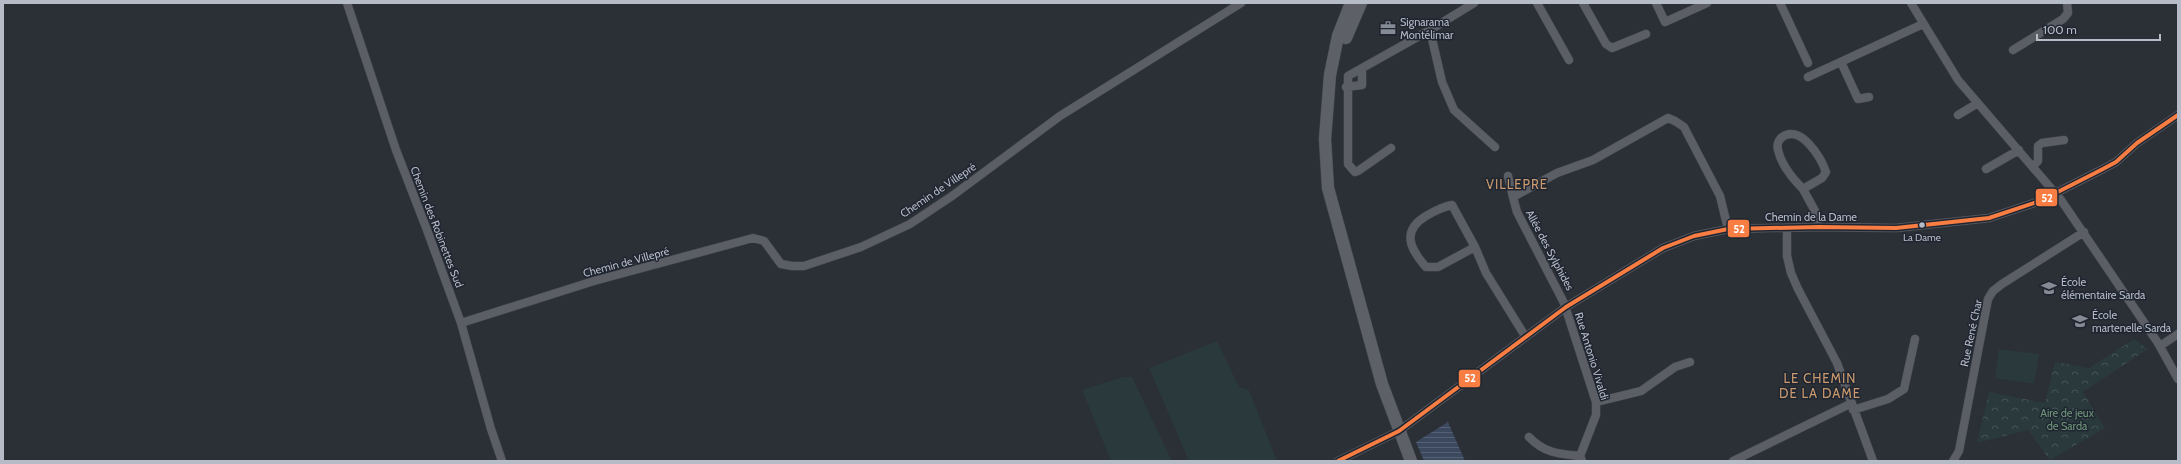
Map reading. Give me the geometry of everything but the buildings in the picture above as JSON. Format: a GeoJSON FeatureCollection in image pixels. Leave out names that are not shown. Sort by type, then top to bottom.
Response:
{"type":"FeatureCollection","features":[{"type":"Feature","properties":{"kind":"main road"},"geometry":{"type":"LineString","coordinates":[[1351,3],[1338,36],[1330,76],[1325,139],[1328,188],[1382,384],[1411,461]]}},
{"type":"Feature","properties":{"kind":"main road"},"geometry":{"type":"LineString","coordinates":[[1330,76],[1362,3]]}},
{"type":"Feature","properties":{"kind":"street","name":"Chemin des Robinettes Sud"},"geometry":{"type":"LineString","coordinates":[[347,3],[396,150],[428,230],[461,323],[491,429],[502,461]]}},
{"type":"Feature","properties":{"kind":"street","name":"Chemin de Villepré"},"geometry":{"type":"LineString","coordinates":[[461,323],[594,281],[753,238],[764,241],[781,264],[792,266],[804,266],[861,247],[910,224],[952,196],[1060,116],[1242,3]]}},
{"type":"Feature","properties":{"kind":"street"},"geometry":{"type":"LineString","coordinates":[[1391,148],[1358,171],[1355,172],[1348,164],[1346,87],[1348,76],[1430,30],[1474,3]]}},
{"type":"Feature","properties":{"kind":"street"},"geometry":{"type":"LineString","coordinates":[[1537,3],[1569,60]]}},
{"type":"Feature","properties":{"kind":"street"},"geometry":{"type":"LineString","coordinates":[[1583,3],[1606,44],[1612,48],[1646,34]]}},
{"type":"Feature","properties":{"kind":"street"},"geometry":{"type":"LineString","coordinates":[[1656,3],[1665,22],[1707,3]]}},
{"type":"Feature","properties":{"kind":"street"},"geometry":{"type":"LineString","coordinates":[[1780,3],[1808,63]]}},
{"type":"Feature","properties":{"kind":"street"},"geometry":{"type":"LineString","coordinates":[[1911,3],[1958,80],[2056,193],[2084,232],[2160,346],[2178,379]]}},
{"type":"Feature","properties":{"kind":"street"},"geometry":{"type":"LineString","coordinates":[[2013,50],[2063,19],[2068,13],[2067,3]]}},
{"type":"Feature","properties":{"kind":"street"},"geometry":{"type":"LineString","coordinates":[[1808,77],[1923,24]]}},
{"type":"Feature","properties":{"kind":"street"},"geometry":{"type":"LineString","coordinates":[[1430,30],[1442,82],[1454,110],[1495,147]]}},
{"type":"Feature","properties":{"kind":"street"},"geometry":{"type":"LineString","coordinates":[[1841,62],[1858,98],[1869,97]]}},
{"type":"Feature","properties":{"kind":"street"},"geometry":{"type":"LineString","coordinates":[[1346,87],[1362,85],[1362,68]]}},
{"type":"Feature","properties":{"kind":"street"},"geometry":{"type":"LineString","coordinates":[[1958,115],[1978,103]]}},
{"type":"Feature","properties":{"kind":"street","name":"Chemin de la Dame"},"geometry":{"type":"LineString","coordinates":[[1338,461],[1399,431],[1566,307],[1663,248],[1694,236],[1728,229],[1819,227],[1896,228],[1989,218],[2015,211],[2056,193],[2116,162],[2137,143],[2178,115]]}},
{"type":"Feature","properties":{"kind":"street"},"geometry":{"type":"LineString","coordinates":[[1513,197],[1557,173],[1593,160],[1668,118],[1675,120],[1684,127],[1720,196],[1728,229]]}},
{"type":"Feature","properties":{"kind":"street"},"geometry":{"type":"LineString","coordinates":[[1803,189],[1822,178],[1826,172],[1816,150],[1797,135],[1790,133],[1782,138],[1778,143],[1777,149],[1792,176],[1803,189],[1816,213],[1819,227]]}},
{"type":"Feature","properties":{"kind":"street"},"geometry":{"type":"LineString","coordinates":[[2033,166],[2038,161],[2038,146],[2042,143],[2064,140]]}},
{"type":"Feature","properties":{"kind":"street"},"geometry":{"type":"LineString","coordinates":[[1986,169],[2019,150]]}},
{"type":"Feature","properties":{"kind":"street","name":"Allée des Sylphides"},"geometry":{"type":"LineString","coordinates":[[1508,176],[1517,212],[1566,307]]}},
{"type":"Feature","properties":{"kind":"street"},"geometry":{"type":"LineString","coordinates":[[1475,247],[1438,267],[1426,267],[1419,259],[1409,240],[1411,230],[1415,222],[1441,207],[1452,205],[1475,247],[1486,273],[1525,336]]}},
{"type":"Feature","properties":{"kind":"street"},"geometry":{"type":"LineString","coordinates":[[1787,228],[1787,256],[1791,273],[1804,302],[1837,362],[1872,461]]}},
{"type":"Feature","properties":{"kind":"street","name":"Rue René Char"},"geometry":{"type":"LineString","coordinates":[[1954,461],[1960,451],[1988,299],[1993,291],[2002,284],[2084,232]]}},
{"type":"Feature","properties":{"kind":"street","name":"Rue Antonio Vivaldi"},"geometry":{"type":"LineString","coordinates":[[1529,437],[1541,449],[1581,459],[1596,415],[1596,402],[1566,307]]}},
{"type":"Feature","properties":{"kind":"street"},"geometry":{"type":"LineString","coordinates":[[2160,346],[2178,334]]}},
{"type":"Feature","properties":{"kind":"street"},"geometry":{"type":"LineString","coordinates":[[1733,461],[1852,407],[1888,399],[1904,389],[1915,339]]}},
{"type":"Feature","properties":{"kind":"street"},"geometry":{"type":"LineString","coordinates":[[1596,402],[1641,391],[1675,367],[1690,362]]}},
{"type":"Feature","properties":{"kind":"green space","name":"Aire de jeux de Sarda"},"geometry":{"type":"Polygon","coordinates":[[[2134,339],[2148,349],[2083,392],[2105,428],[2050,460],[2028,430],[1977,443],[1989,392],[2045,403],[2055,362],[2089,368],[2134,339]]]}},
{"type":"Feature","properties":{"kind":"green space"},"geometry":{"type":"Polygon","coordinates":[[[1217,341],[1239,387],[1249,390],[1277,461],[1189,461],[1149,368],[1217,341]]]}},
{"type":"Feature","properties":{"kind":"green space"},"geometry":{"type":"Polygon","coordinates":[[[1999,349],[2039,354],[2034,384],[1995,378],[1999,349]]]}},
{"type":"Feature","properties":{"kind":"green space"},"geometry":{"type":"Polygon","coordinates":[[[1123,377],[1132,377],[1172,461],[1111,461],[1082,390],[1123,377]]]}},
{"type":"Feature","properties":{"kind":"water"},"geometry":{"type":"Polygon","coordinates":[[[1448,422],[1465,461],[1424,461],[1416,442],[1448,422]]]}},
{"type":"Feature","properties":{"kind":"transit line","name":"52"},"geometry":{"type":"LineString","coordinates":[[1338,461],[1399,431],[1566,307],[1663,248],[1694,236],[1728,229],[1819,227],[1896,228],[1989,218],[2040,201],[2116,162],[2137,143],[2178,115]]}},
{"type":"Feature","properties":{"kind":"place","name":"Signarama Montélimar"},"geometry":{"type":"Point","coordinates":[1388,28]}},
{"type":"Feature","properties":{"kind":"place","name":"La Dame"},"geometry":{"type":"Point","coordinates":[1922,225]}},
{"type":"Feature","properties":{"kind":"place","name":"École élémentaire Sarda"},"geometry":{"type":"Point","coordinates":[2049,288]}},
{"type":"Feature","properties":{"kind":"place","name":"École martenelle Sarda"},"geometry":{"type":"Point","coordinates":[2080,321]}},
{"type":"Feature","properties":{"kind":"district","name":"VILLEPRE"},"geometry":{"type":"Point","coordinates":[1517,184]}},
{"type":"Feature","properties":{"kind":"district","name":"LE CHEMIN DE LA DAME"},"geometry":{"type":"Point","coordinates":[1820,386]}}]}
